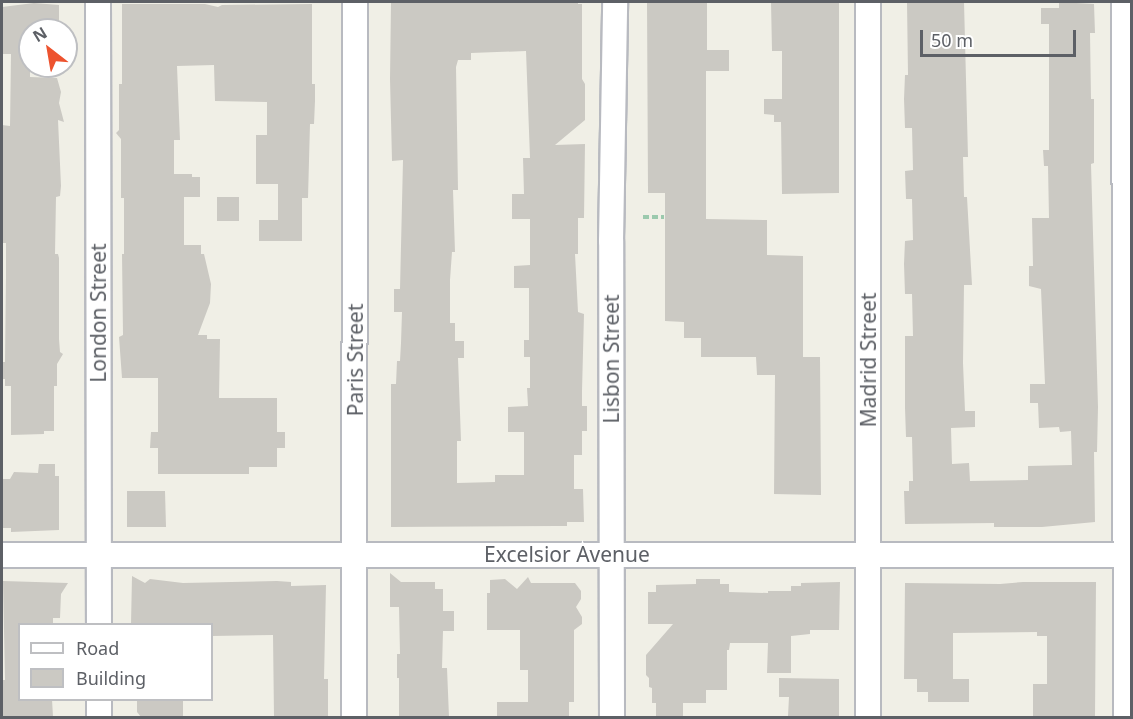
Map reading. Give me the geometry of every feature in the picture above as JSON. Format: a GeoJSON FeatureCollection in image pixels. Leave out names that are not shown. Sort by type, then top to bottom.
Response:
{"type":"FeatureCollection","features":[{"type":"Feature","properties":{"kind":"street","name":"London Street"},"geometry":{"type":"LineString","coordinates":[[98,2],[99,623]]}},
{"type":"Feature","properties":{"kind":"street","name":"Paris Street"},"geometry":{"type":"LineString","coordinates":[[354,717],[355,2]]}},
{"type":"Feature","properties":{"kind":"street","name":"Lisbon Street"},"geometry":{"type":"LineString","coordinates":[[612,717],[611,241],[615,2]]}},
{"type":"Feature","properties":{"kind":"street","name":"Madrid Street"},"geometry":{"type":"LineString","coordinates":[[868,2],[868,717]]}},
{"type":"Feature","properties":{"kind":"street"},"geometry":{"type":"LineString","coordinates":[[1125,2],[1129,555],[1126,717]]}},
{"type":"Feature","properties":{"kind":"street","name":"Excelsior Avenue"},"geometry":{"type":"LineString","coordinates":[[2,555],[1129,555]]}},
{"type":"Feature","properties":{"kind":"street"},"geometry":{"type":"LineString","coordinates":[[99,701],[99,717]]}},
{"type":"Feature","properties":{"kind":"path"},"geometry":{"type":"LineString","coordinates":[[643,218],[664,217]]}},
{"type":"Feature","properties":{"kind":"building"},"geometry":{"type":"Polygon","coordinates":[[[578,2],[582,4],[582,79],[585,84],[585,120],[555,145],[585,144],[584,218],[578,218],[578,254],[575,254],[578,312],[584,314],[582,406],[587,406],[587,431],[582,431],[582,455],[574,455],[574,489],[583,489],[584,522],[567,522],[567,526],[391,527],[391,384],[396,384],[397,361],[400,361],[402,312],[394,312],[394,289],[400,289],[403,160],[392,161],[391,3],[578,2]],[[526,51],[471,53],[471,60],[458,60],[456,67],[458,190],[453,190],[455,252],[452,252],[450,280],[450,323],[455,323],[455,341],[464,341],[464,358],[458,358],[461,441],[457,441],[457,483],[495,482],[495,475],[524,475],[524,432],[508,432],[508,407],[528,406],[530,357],[524,357],[524,340],[529,340],[529,288],[514,288],[514,266],[530,265],[530,219],[512,219],[512,194],[524,194],[523,158],[530,158],[526,51]]]}},
{"type":"Feature","properties":{"kind":"building"},"geometry":{"type":"Polygon","coordinates":[[[647,2],[707,2],[707,50],[729,50],[729,71],[706,71],[706,219],[767,220],[767,255],[803,256],[803,357],[820,357],[821,495],[774,494],[775,375],[757,375],[756,357],[701,357],[701,338],[684,338],[684,322],[665,321],[665,193],[648,193],[647,2]]]}},
{"type":"Feature","properties":{"kind":"building"},"geometry":{"type":"Polygon","coordinates":[[[771,2],[839,2],[839,193],[782,194],[781,122],[774,122],[774,115],[764,114],[764,99],[782,99],[782,51],[772,51],[771,2]]]}},
{"type":"Feature","properties":{"kind":"building"},"geometry":{"type":"Polygon","coordinates":[[[907,2],[964,2],[968,157],[963,157],[964,197],[967,197],[972,285],[964,285],[963,363],[965,411],[975,411],[975,427],[951,428],[952,464],[969,463],[970,481],[1028,480],[1028,466],[1072,465],[1071,431],[1060,432],[1059,427],[1039,428],[1038,403],[1030,403],[1030,384],[1045,384],[1041,289],[1029,286],[1029,266],[1033,266],[1032,218],[1049,218],[1048,166],[1044,166],[1043,150],[1049,150],[1049,24],[1041,24],[1041,8],[1059,8],[1059,2],[1094,4],[1095,33],[1090,33],[1091,99],[1094,99],[1094,163],[1091,164],[1098,407],[1097,452],[1094,452],[1095,522],[1042,527],[994,527],[994,523],[905,524],[904,491],[909,491],[909,481],[913,481],[912,437],[906,437],[905,408],[905,336],[913,336],[912,294],[905,294],[904,264],[905,241],[913,240],[912,199],[906,199],[905,171],[913,170],[912,128],[905,128],[905,75],[908,75],[907,2]]]}},
{"type":"Feature","properties":{"kind":"building"},"geometry":{"type":"Polygon","coordinates":[[[34,3],[59,5],[59,18],[18,18],[18,78],[57,78],[61,92],[59,103],[64,122],[58,120],[61,186],[60,196],[56,197],[55,254],[58,254],[59,258],[59,339],[60,352],[63,354],[57,364],[57,386],[54,386],[54,431],[44,431],[44,434],[11,435],[11,386],[5,386],[5,379],[2,379],[2,362],[5,362],[6,243],[2,243],[2,125],[10,126],[11,54],[2,54],[2,7],[34,3]]]}},
{"type":"Feature","properties":{"kind":"building"},"geometry":{"type":"Polygon","coordinates":[[[122,4],[205,4],[218,7],[222,5],[312,4],[312,84],[315,84],[315,101],[314,124],[310,124],[308,198],[302,198],[302,241],[259,241],[259,220],[278,220],[278,184],[256,184],[256,135],[267,135],[267,102],[215,101],[214,65],[177,66],[180,140],[174,140],[174,174],[192,174],[192,177],[200,177],[200,197],[184,197],[184,245],[201,245],[201,254],[204,254],[211,284],[210,303],[198,335],[207,335],[207,339],[220,339],[219,398],[277,398],[277,432],[285,432],[285,448],[277,448],[277,467],[249,467],[249,474],[158,474],[158,448],[150,448],[151,432],[158,432],[158,378],[122,378],[119,337],[123,335],[124,198],[121,198],[121,139],[116,133],[119,130],[119,84],[122,84],[122,4]]]}},
{"type":"Feature","properties":{"kind":"building"},"geometry":{"type":"Polygon","coordinates":[[[217,197],[239,197],[239,221],[217,221],[217,197]]]}},
{"type":"Feature","properties":{"kind":"building"},"geometry":{"type":"Polygon","coordinates":[[[39,464],[55,464],[55,476],[59,476],[59,530],[11,532],[11,528],[2,528],[2,479],[10,479],[14,472],[38,473],[39,464]]]}},
{"type":"Feature","properties":{"kind":"building"},"geometry":{"type":"Polygon","coordinates":[[[127,491],[165,491],[166,527],[127,527],[127,491]]]}},
{"type":"Feature","properties":{"kind":"building"},"geometry":{"type":"Polygon","coordinates":[[[390,573],[401,582],[435,582],[435,589],[443,589],[443,611],[454,611],[454,631],[443,631],[442,668],[447,668],[449,717],[399,717],[397,654],[400,654],[399,607],[390,607],[390,573]]]}},
{"type":"Feature","properties":{"kind":"building"},"geometry":{"type":"Polygon","coordinates":[[[132,576],[145,583],[150,579],[183,583],[277,581],[291,582],[291,586],[326,585],[324,679],[328,679],[328,717],[274,717],[273,635],[213,636],[213,623],[131,623],[132,576]]]}},
{"type":"Feature","properties":{"kind":"building"},"geometry":{"type":"Polygon","coordinates":[[[528,577],[531,583],[575,583],[581,591],[581,599],[576,607],[582,617],[582,624],[574,630],[574,702],[569,702],[569,717],[497,717],[497,702],[528,702],[528,670],[520,670],[520,630],[487,630],[487,593],[490,593],[490,580],[505,579],[517,589],[528,577]]]}},
{"type":"Feature","properties":{"kind":"building"},"geometry":{"type":"Polygon","coordinates":[[[696,579],[720,579],[720,584],[729,584],[729,592],[768,593],[768,591],[791,591],[791,586],[801,586],[801,583],[840,582],[839,630],[810,630],[810,634],[791,636],[791,673],[767,673],[768,643],[730,643],[729,650],[727,650],[727,690],[706,690],[706,703],[683,703],[683,717],[656,717],[656,703],[652,703],[652,688],[649,687],[649,678],[646,675],[646,655],[673,624],[648,624],[648,592],[656,592],[656,585],[696,584],[696,579]]]}},
{"type":"Feature","properties":{"kind":"building"},"geometry":{"type":"Polygon","coordinates":[[[3,581],[68,583],[61,594],[60,618],[53,618],[53,623],[18,623],[18,701],[52,701],[53,717],[2,717],[2,680],[5,680],[3,581]]]}},
{"type":"Feature","properties":{"kind":"building"},"geometry":{"type":"Polygon","coordinates":[[[1096,582],[1095,717],[1033,717],[1033,684],[1047,684],[1047,636],[1037,636],[1037,632],[953,633],[953,679],[969,679],[969,702],[928,702],[928,692],[917,692],[917,679],[904,679],[905,583],[1000,584],[1096,582]]]}},
{"type":"Feature","properties":{"kind":"building"},"geometry":{"type":"Polygon","coordinates":[[[779,678],[839,679],[839,717],[788,716],[789,697],[779,697],[779,678]]]}},
{"type":"Feature","properties":{"kind":"building"},"geometry":{"type":"Polygon","coordinates":[[[137,701],[183,701],[183,717],[141,717],[137,712],[137,701]]]}}]}
